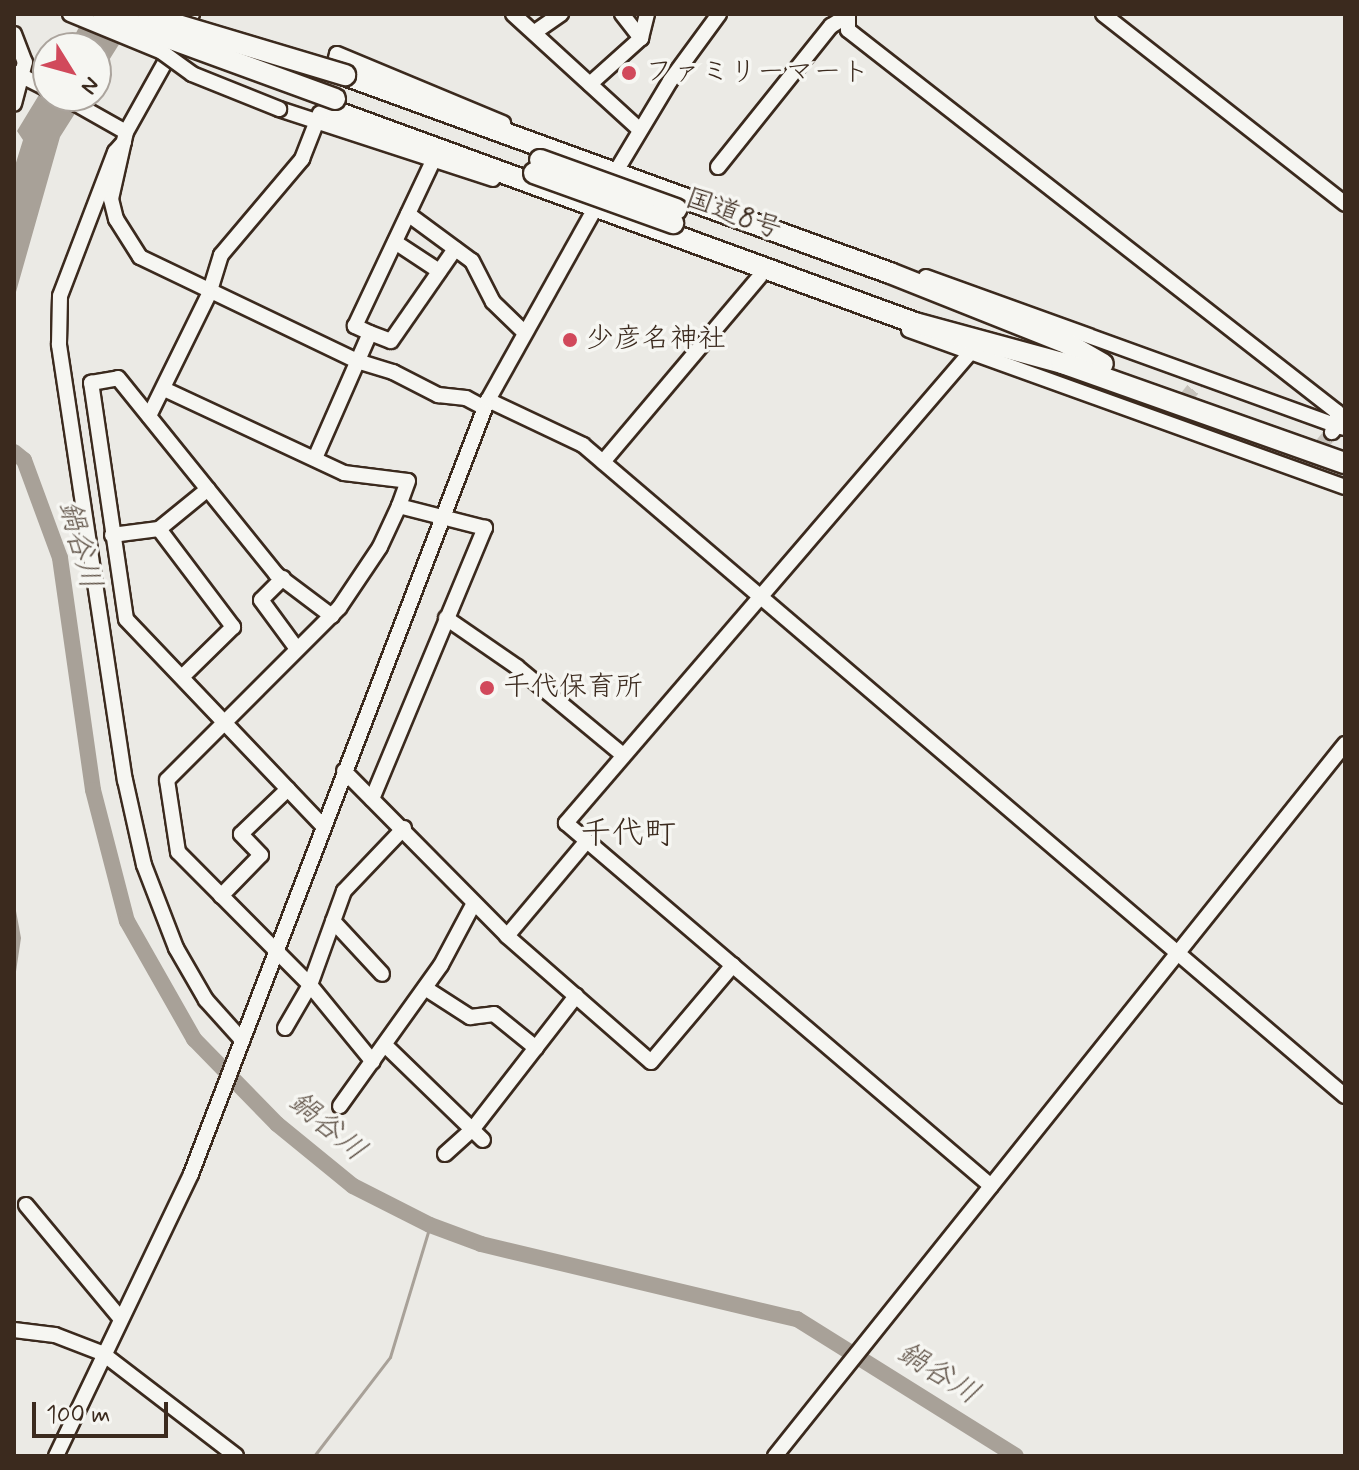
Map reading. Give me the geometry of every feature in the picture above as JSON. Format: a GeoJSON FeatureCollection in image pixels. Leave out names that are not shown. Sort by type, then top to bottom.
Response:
{"type":"FeatureCollection","features":[{"type":"Feature","properties":{"kind":"highway","name":"国道8号"},"geometry":{"type":"LineString","coordinates":[[103,14],[146,20],[331,96],[543,161],[673,222],[977,331],[1011,337],[1073,366],[1345,463]]}},
{"type":"Feature","properties":{"kind":"highway"},"geometry":{"type":"LineString","coordinates":[[331,96],[543,161],[615,173],[890,273],[977,331]]}},
{"type":"Feature","properties":{"kind":"highway"},"geometry":{"type":"LineString","coordinates":[[331,96],[595,209],[673,222]]}},
{"type":"Feature","properties":{"kind":"highway"},"geometry":{"type":"LineString","coordinates":[[1011,337],[1103,364],[1345,450]]}},
{"type":"Feature","properties":{"kind":"street"},"geometry":{"type":"LineString","coordinates":[[70,14],[162,52],[192,74],[279,109],[331,96],[433,161],[548,191]]}},
{"type":"Feature","properties":{"kind":"street"},"geometry":{"type":"LineString","coordinates":[[192,14],[124,133],[60,296],[59,345],[125,780],[144,865],[176,948],[206,1000],[242,1040]]}},
{"type":"Feature","properties":{"kind":"street"},"geometry":{"type":"LineString","coordinates":[[513,14],[639,129]]}},
{"type":"Feature","properties":{"kind":"street"},"geometry":{"type":"LineString","coordinates":[[535,32],[561,14]]}},
{"type":"Feature","properties":{"kind":"street"},"geometry":{"type":"LineString","coordinates":[[622,14],[641,38]]}},
{"type":"Feature","properties":{"kind":"street"},"geometry":{"type":"LineString","coordinates":[[590,84],[641,38],[647,14]]}},
{"type":"Feature","properties":{"kind":"street"},"geometry":{"type":"LineString","coordinates":[[56,1456],[102,1353],[165,1236],[277,950],[439,519],[487,404],[523,331],[639,129],[719,14]]}},
{"type":"Feature","properties":{"kind":"street"},"geometry":{"type":"LineString","coordinates":[[1103,14],[1345,204]]}},
{"type":"Feature","properties":{"kind":"street"},"geometry":{"type":"LineString","coordinates":[[660,190],[706,197],[1338,429],[1337,412],[848,30],[846,16],[831,26],[718,167]]}},
{"type":"Feature","properties":{"kind":"street"},"geometry":{"type":"LineString","coordinates":[[14,34],[25,62],[14,104]]}},
{"type":"Feature","properties":{"kind":"street"},"geometry":{"type":"LineString","coordinates":[[149,416],[209,294],[221,255],[302,159],[331,96]]}},
{"type":"Feature","properties":{"kind":"street"},"geometry":{"type":"LineString","coordinates":[[89,112],[124,133]]}},
{"type":"Feature","properties":{"kind":"street"},"geometry":{"type":"LineString","coordinates":[[124,133],[111,199],[116,219],[140,257],[209,294],[357,361],[393,372],[438,395],[487,404],[583,445],[1345,1096]]}},
{"type":"Feature","properties":{"kind":"street"},"geometry":{"type":"LineString","coordinates":[[433,161],[355,326],[391,341],[455,249]]}},
{"type":"Feature","properties":{"kind":"street"},"geometry":{"type":"LineString","coordinates":[[408,214],[472,261],[493,302],[523,331]]}},
{"type":"Feature","properties":{"kind":"street"},"geometry":{"type":"LineString","coordinates":[[673,222],[671,243],[760,276],[977,331],[1168,420],[1303,468],[1345,487]]}},
{"type":"Feature","properties":{"kind":"street"},"geometry":{"type":"LineString","coordinates":[[395,242],[439,271]]}},
{"type":"Feature","properties":{"kind":"street"},"geometry":{"type":"LineString","coordinates":[[603,462],[760,276]]}},
{"type":"Feature","properties":{"kind":"street"},"geometry":{"type":"LineString","coordinates":[[977,331],[566,823],[991,1186]]}},
{"type":"Feature","properties":{"kind":"street"},"geometry":{"type":"LineString","coordinates":[[316,456],[370,333]]}},
{"type":"Feature","properties":{"kind":"street"},"geometry":{"type":"LineString","coordinates":[[322,825],[126,619],[88,387],[118,378],[283,578],[332,616]]}},
{"type":"Feature","properties":{"kind":"street"},"geometry":{"type":"LineString","coordinates":[[164,389],[300,455],[316,456],[344,473],[408,481],[380,547],[332,616],[167,780],[178,852],[310,985],[373,1062]]}},
{"type":"Feature","properties":{"kind":"street"},"geometry":{"type":"LineString","coordinates":[[112,535],[159,529],[208,489]]}},
{"type":"Feature","properties":{"kind":"street"},"geometry":{"type":"LineString","coordinates":[[372,799],[485,528],[439,519],[399,506]]}},
{"type":"Feature","properties":{"kind":"street"},"geometry":{"type":"LineString","coordinates":[[159,529],[233,627],[182,677]]}},
{"type":"Feature","properties":{"kind":"street"},"geometry":{"type":"LineString","coordinates":[[283,578],[261,600],[297,649]]}},
{"type":"Feature","properties":{"kind":"street"},"geometry":{"type":"LineString","coordinates":[[446,618],[517,667],[623,755]]}},
{"type":"Feature","properties":{"kind":"street"},"geometry":{"type":"LineString","coordinates":[[775,1456],[1345,744]]}},
{"type":"Feature","properties":{"kind":"street"},"geometry":{"type":"LineString","coordinates":[[344,771],[404,828],[507,936],[651,1062],[733,965]]}},
{"type":"Feature","properties":{"kind":"street"},"geometry":{"type":"LineString","coordinates":[[221,896],[261,855],[241,834],[288,789]]}},
{"type":"Feature","properties":{"kind":"street"},"geometry":{"type":"LineString","coordinates":[[285,1028],[310,985],[349,884],[404,828]]}},
{"type":"Feature","properties":{"kind":"street"},"geometry":{"type":"LineString","coordinates":[[507,936],[586,842]]}},
{"type":"Feature","properties":{"kind":"street"},"geometry":{"type":"LineString","coordinates":[[340,1106],[425,988],[474,903]]}},
{"type":"Feature","properties":{"kind":"street"},"geometry":{"type":"LineString","coordinates":[[333,921],[382,974]]}},
{"type":"Feature","properties":{"kind":"street"},"geometry":{"type":"LineString","coordinates":[[425,988],[470,1017],[494,1014],[536,1048]]}},
{"type":"Feature","properties":{"kind":"street"},"geometry":{"type":"LineString","coordinates":[[445,1154],[477,1135],[536,1048],[576,996]]}},
{"type":"Feature","properties":{"kind":"street"},"geometry":{"type":"LineString","coordinates":[[386,1046],[477,1135]]}},
{"type":"Feature","properties":{"kind":"street"},"geometry":{"type":"LineString","coordinates":[[26,1205],[121,1319]]}},
{"type":"Feature","properties":{"kind":"street"},"geometry":{"type":"LineString","coordinates":[[14,1330],[55,1335],[102,1353],[236,1456]]}},
{"type":"Feature","properties":{"kind":"shaded area"},"geometry":{"type":"Polygon","coordinates":[[[86,14],[138,14],[112,55],[112,32],[76,32],[86,14]]]}},
{"type":"Feature","properties":{"kind":"shaded area"},"geometry":{"type":"Polygon","coordinates":[[[32,106],[32,112],[76,112],[60,137],[14,299],[14,169],[23,140],[17,131],[32,106]]]}},
{"type":"Feature","properties":{"kind":"shaded area"},"geometry":{"type":"Polygon","coordinates":[[[14,900],[21,938],[14,985],[14,900]]]}},
{"type":"Feature","properties":{"kind":"waterway","name":"鍋谷川"},"geometry":{"type":"LineString","coordinates":[[14,452],[24,460],[60,558],[93,790],[127,921],[194,1039],[277,1124],[353,1186],[430,1225],[481,1244],[797,1319],[1016,1456]]}},
{"type":"Feature","properties":{"kind":"waterway"},"geometry":{"type":"LineString","coordinates":[[314,1456],[390,1357],[430,1225]]}},
{"type":"Feature","properties":{"kind":"tunnel"},"geometry":{"type":"LineString","coordinates":[[1171,417],[1197,384]]}},
{"type":"Feature","properties":{"kind":"tunnel"},"geometry":{"type":"LineString","coordinates":[[1306,464],[1332,432]]}},
{"type":"Feature","properties":{"kind":"place","name":"ファミリーマート"},"geometry":{"type":"Point","coordinates":[629,73]}},
{"type":"Feature","properties":{"kind":"place","name":"少彦名神社"},"geometry":{"type":"Point","coordinates":[570,340]}},
{"type":"Feature","properties":{"kind":"place","name":"千代保育所"},"geometry":{"type":"Point","coordinates":[487,688]}},
{"type":"Feature","properties":{"kind":"district","name":"千代町"},"geometry":{"type":"Point","coordinates":[628,834]}}]}
